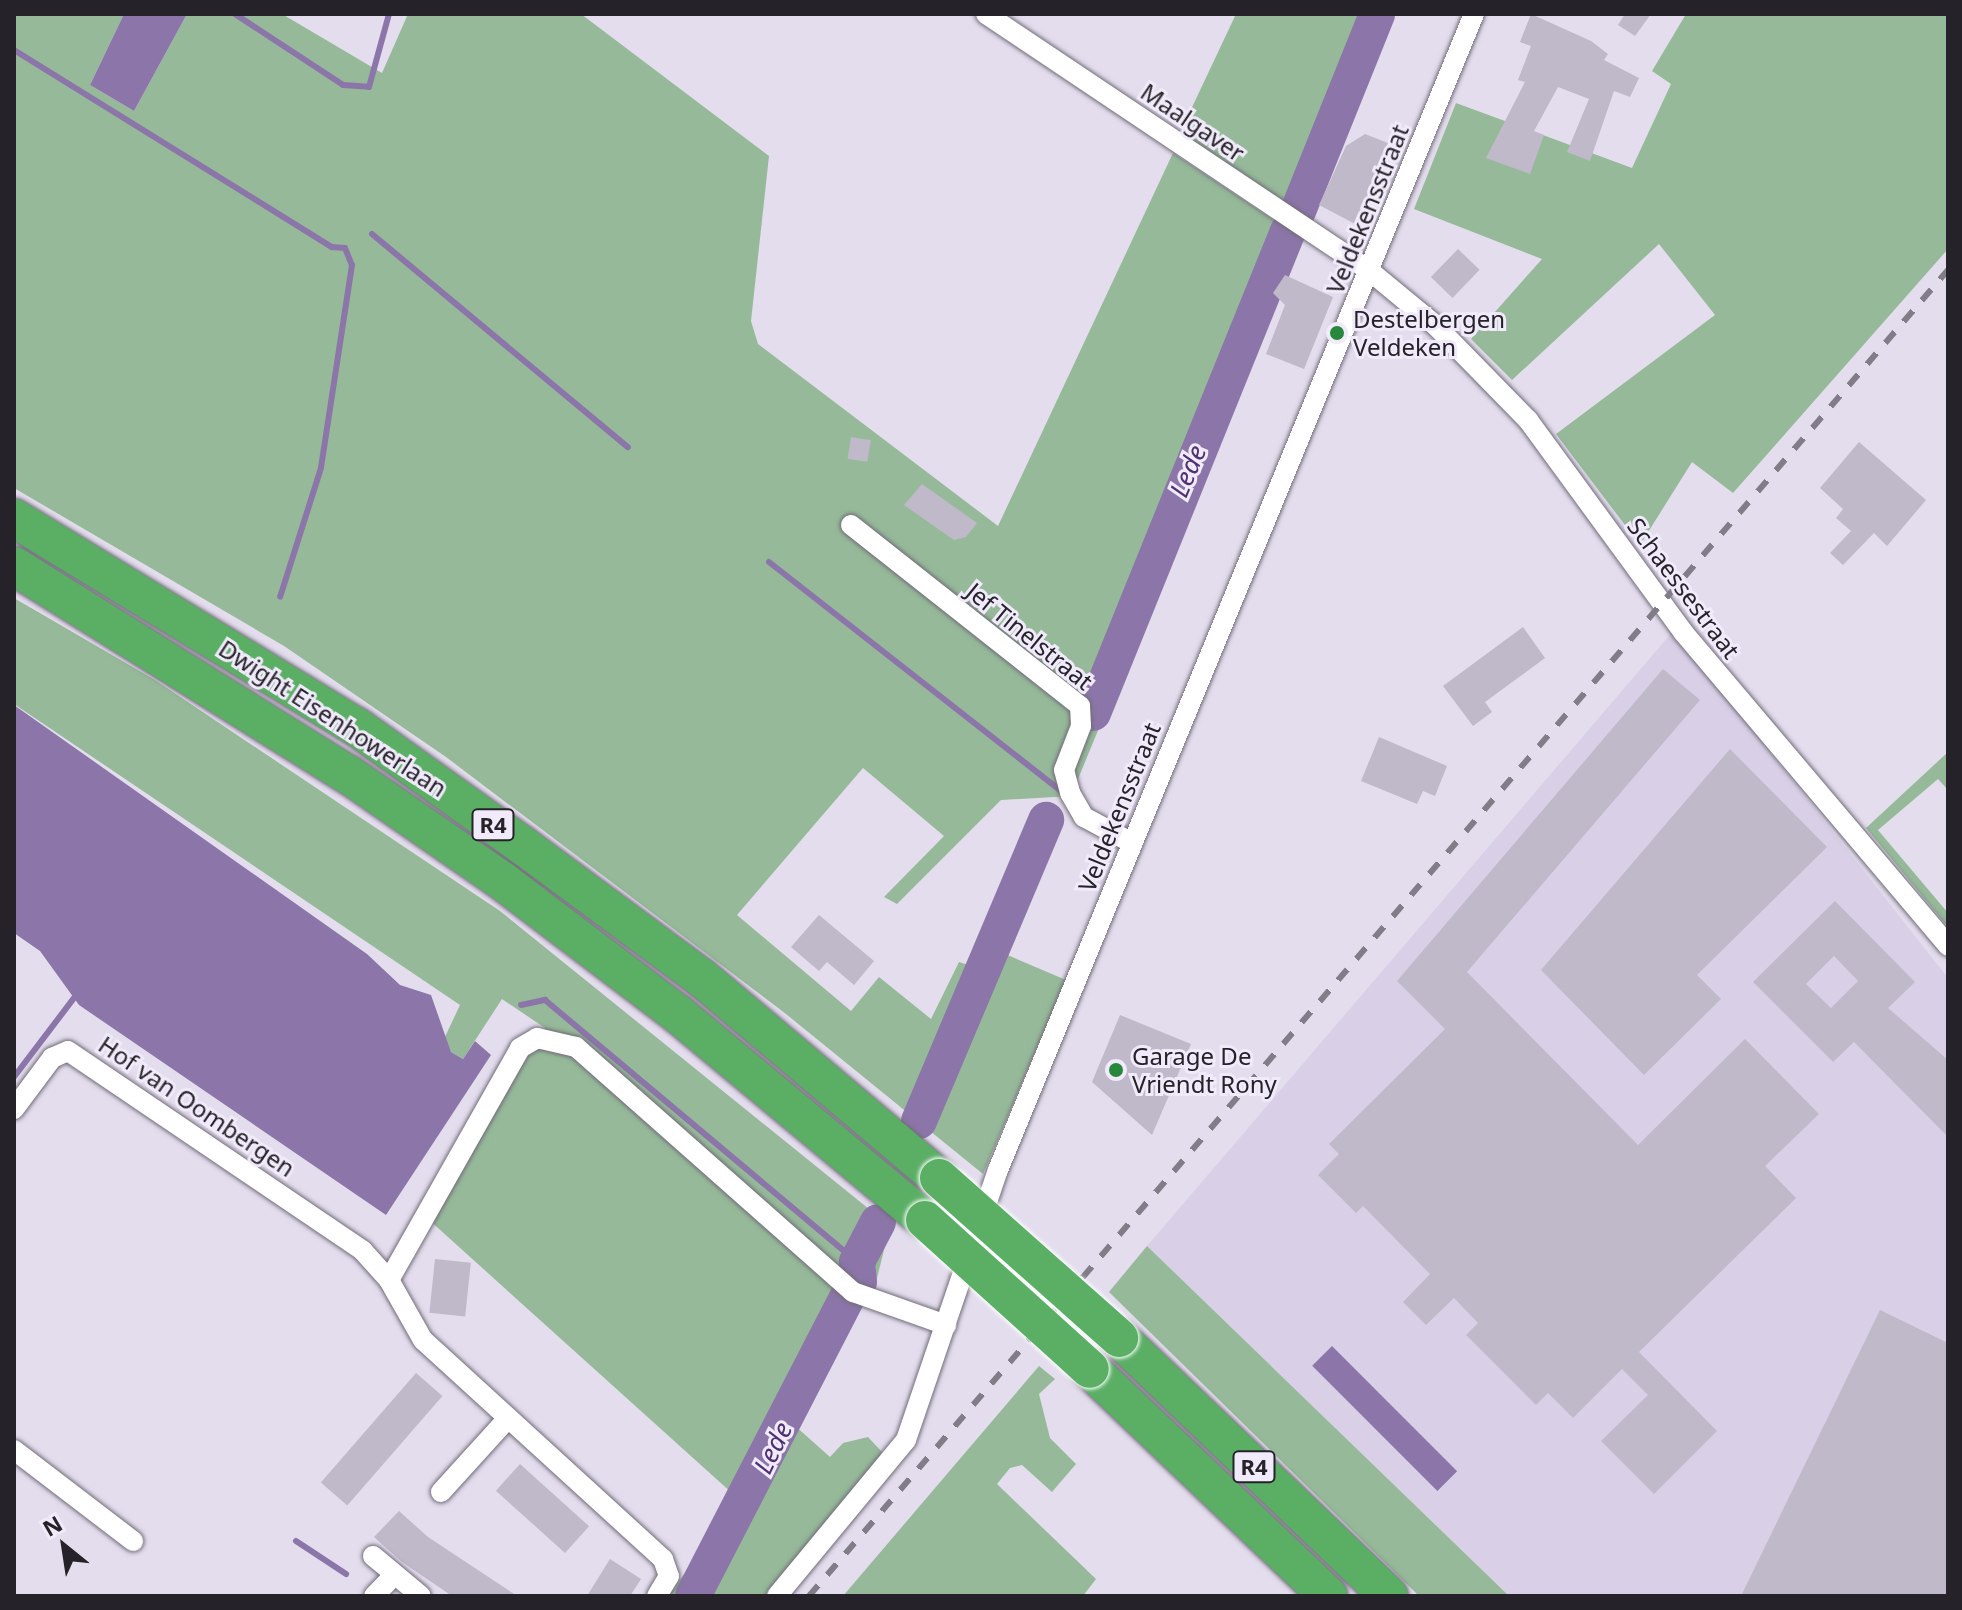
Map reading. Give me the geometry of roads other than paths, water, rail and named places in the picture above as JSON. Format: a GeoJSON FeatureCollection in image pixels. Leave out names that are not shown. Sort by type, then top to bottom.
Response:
{"type":"FeatureCollection","features":[{"type":"Feature","properties":{"kind":"highway","name":"Dwight Eisenhowerlaan"},"geometry":{"type":"LineString","coordinates":[[14,518],[357,727],[702,978],[939,1178],[1119,1338],[1389,1596]]}},
{"type":"Feature","properties":{"kind":"highway","name":"Dwight Eisenhowerlaan"},"geometry":{"type":"LineString","coordinates":[[14,566],[349,775],[504,882],[678,1014],[925,1220],[1090,1369],[1328,1596]]}},
{"type":"Feature","properties":{"kind":"street","name":"Maalgaver"},"geometry":{"type":"LineString","coordinates":[[986,14],[1371,272]]}},
{"type":"Feature","properties":{"kind":"street","name":"Veldekensstraat"},"geometry":{"type":"LineString","coordinates":[[777,1596],[906,1440],[998,1170],[1371,272],[1474,14]]}},
{"type":"Feature","properties":{"kind":"street","name":"Schaessestraat"},"geometry":{"type":"LineString","coordinates":[[1371,272],[1528,420],[1692,643],[1948,946]]}},
{"type":"Feature","properties":{"kind":"street","name":"Jef Tinelstraat"},"geometry":{"type":"LineString","coordinates":[[851,525],[1080,706],[1081,726],[1064,770],[1070,793],[1084,817],[1132,843]]}},
{"type":"Feature","properties":{"kind":"street"},"geometry":{"type":"LineString","coordinates":[[657,1596],[669,1576],[663,1559],[423,1340],[389,1280],[520,1048],[537,1038],[576,1047],[853,1292],[946,1325]]}},
{"type":"Feature","properties":{"kind":"street","name":"Hof van Oombergen"},"geometry":{"type":"LineString","coordinates":[[14,1109],[52,1058],[68,1051],[363,1251],[389,1280]]}},
{"type":"Feature","properties":{"kind":"street"},"geometry":{"type":"LineString","coordinates":[[441,1492],[508,1418]]}},
{"type":"Feature","properties":{"kind":"street"},"geometry":{"type":"LineString","coordinates":[[14,1450],[133,1541]]}},
{"type":"Feature","properties":{"kind":"street"},"geometry":{"type":"LineString","coordinates":[[373,1556],[421,1596]]}},
{"type":"Feature","properties":{"kind":"street"},"geometry":{"type":"LineString","coordinates":[[374,1596],[394,1575]]}},
{"type":"Feature","properties":{"kind":"waterway"},"geometry":{"type":"LineString","coordinates":[[235,14],[343,85],[369,87],[389,14]]}},
{"type":"Feature","properties":{"kind":"waterway","name":"Lede"},"geometry":{"type":"LineString","coordinates":[[1298,211],[1377,14]]}},
{"type":"Feature","properties":{"kind":"waterway"},"geometry":{"type":"LineString","coordinates":[[14,50],[332,247],[345,248],[352,265],[321,468],[280,597]]}},
{"type":"Feature","properties":{"kind":"waterway","name":"Lede"},"geometry":{"type":"LineString","coordinates":[[1093,713],[1288,231]]}},
{"type":"Feature","properties":{"kind":"waterway"},"geometry":{"type":"LineString","coordinates":[[372,234],[628,447]]}},
{"type":"Feature","properties":{"kind":"waterway"},"geometry":{"type":"LineString","coordinates":[[769,562],[1060,790]]}},
{"type":"Feature","properties":{"kind":"waterway","name":"Lede"},"geometry":{"type":"LineString","coordinates":[[919,1121],[1046,820]]}},
{"type":"Feature","properties":{"kind":"waterway"},"geometry":{"type":"LineString","coordinates":[[14,1077],[77,994]]}},
{"type":"Feature","properties":{"kind":"waterway"},"geometry":{"type":"LineString","coordinates":[[521,1005],[545,1000],[857,1262]]}},
{"type":"Feature","properties":{"kind":"waterway","name":"Lede"},"geometry":{"type":"LineString","coordinates":[[859,1282],[857,1262],[878,1222]]}},
{"type":"Feature","properties":{"kind":"waterway","name":"Lede"},"geometry":{"type":"LineString","coordinates":[[693,1596],[848,1296]]}},
{"type":"Feature","properties":{"kind":"waterway"},"geometry":{"type":"LineString","coordinates":[[296,1541],[346,1574]]}},
{"type":"Feature","properties":{"kind":"railway"},"geometry":{"type":"LineString","coordinates":[[809,1596],[1948,270]]}},
{"type":"Feature","properties":{"kind":"place","name":"Destelbergen Veldeken"},"geometry":{"type":"Point","coordinates":[1337,333]}},
{"type":"Feature","properties":{"kind":"place","name":"Garage De Vriendt Rony"},"geometry":{"type":"Point","coordinates":[1116,1070]}}]}
